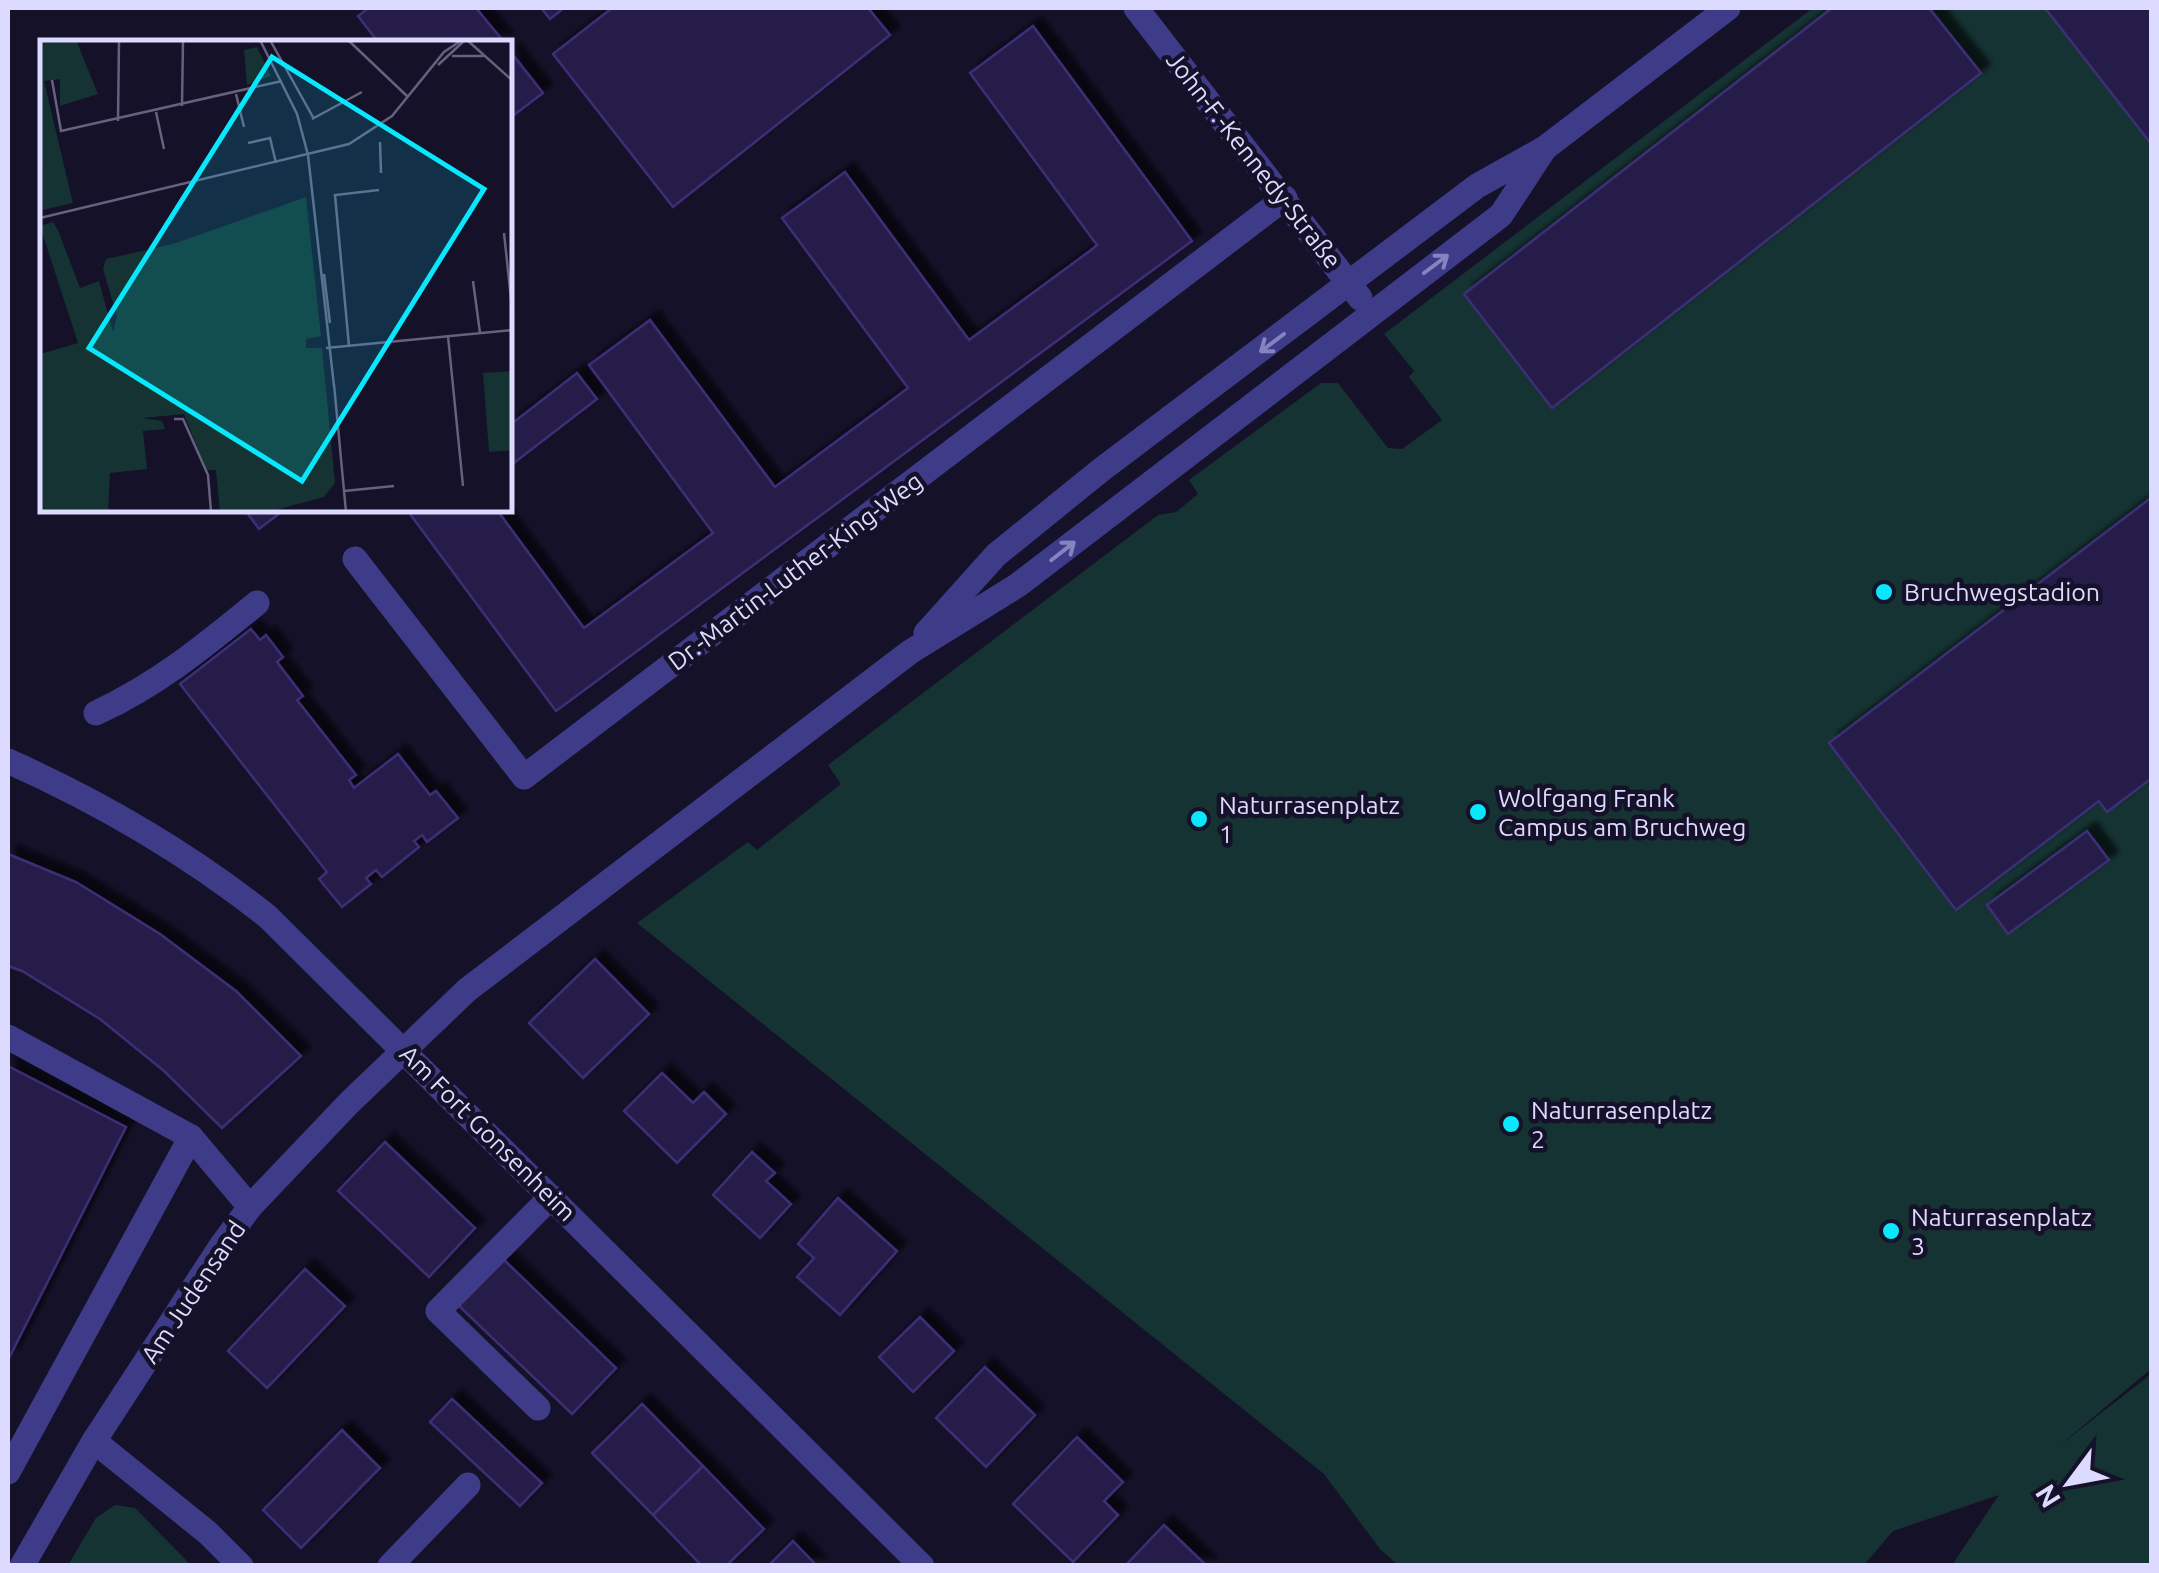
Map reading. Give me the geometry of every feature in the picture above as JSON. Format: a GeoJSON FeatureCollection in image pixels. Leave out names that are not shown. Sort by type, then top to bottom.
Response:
{"type":"FeatureCollection","features":[{"type":"Feature","properties":{"kind":"street","name":"John-F.-Kennedy-Straße"},"geometry":{"type":"LineString","coordinates":[[1136,8],[1371,314]]}},
{"type":"Feature","properties":{"kind":"street"},"geometry":{"type":"LineString","coordinates":[[910,652],[996,555],[1100,470],[1478,186],[1545,148],[1728,8]]}},
{"type":"Feature","properties":{"kind":"street"},"geometry":{"type":"LineString","coordinates":[[404,1049],[467,990],[910,652],[1018,585],[1501,214],[1545,148]]}},
{"type":"Feature","properties":{"kind":"street","name":"Dr.-Martin-Luther-King-Weg"},"geometry":{"type":"LineString","coordinates":[[355,560],[524,777],[1285,198]]}},
{"type":"Feature","properties":{"kind":"street"},"geometry":{"type":"LineString","coordinates":[[96,713],[132,697],[178,667],[258,604]]}},
{"type":"Feature","properties":{"kind":"street","name":"Am Fort Gonsenheim"},"geometry":{"type":"LineString","coordinates":[[8,761],[112,810],[210,870],[267,916],[922,1566]]}},
{"type":"Feature","properties":{"kind":"street"},"geometry":{"type":"LineString","coordinates":[[8,1037],[191,1137],[250,1208]]}},
{"type":"Feature","properties":{"kind":"street","name":"Am Judensand"},"geometry":{"type":"LineString","coordinates":[[22,1566],[94,1440],[250,1208],[404,1049]]}},
{"type":"Feature","properties":{"kind":"street"},"geometry":{"type":"LineString","coordinates":[[8,1472],[191,1137]]}},
{"type":"Feature","properties":{"kind":"street"},"geometry":{"type":"LineString","coordinates":[[538,1408],[438,1310],[551,1197]]}},
{"type":"Feature","properties":{"kind":"street"},"geometry":{"type":"LineString","coordinates":[[94,1440],[208,1532],[240,1566]]}},
{"type":"Feature","properties":{"kind":"street"},"geometry":{"type":"LineString","coordinates":[[390,1566],[468,1485]]}},
{"type":"Feature","properties":{"kind":"green space","name":"Wolfgang Frank Campus am Bruchweg"},"geometry":{"type":"Polygon","coordinates":[[[1813,8],[2151,8],[2151,1369],[2059,1446],[2151,1374],[2151,1565],[1952,1565],[1999,1495],[1893,1531],[1864,1565],[1398,1565],[1380,1549],[1324,1474],[637,923],[748,842],[757,850],[841,784],[828,765],[1158,515],[1176,512],[1198,494],[1189,480],[1321,383],[1338,383],[1388,448],[1402,449],[1442,420],[1409,377],[1414,371],[1384,334],[1813,8]]]}},
{"type":"Feature","properties":{"kind":"green space"},"geometry":{"type":"Polygon","coordinates":[[[115,1505],[135,1508],[191,1565],[68,1565],[96,1518],[115,1505]]]}},
{"type":"Feature","properties":{"kind":"building"},"geometry":{"type":"Polygon","coordinates":[[[369,8],[476,8],[502,40],[376,40],[358,16],[369,8]]]}},
{"type":"Feature","properties":{"kind":"building"},"geometry":{"type":"Polygon","coordinates":[[[541,8],[564,8],[550,19],[541,8]]]}},
{"type":"Feature","properties":{"kind":"building"},"geometry":{"type":"Polygon","coordinates":[[[612,8],[868,8],[890,35],[673,207],[553,54],[612,8]]]}},
{"type":"Feature","properties":{"kind":"building"},"geometry":{"type":"Polygon","coordinates":[[[1832,8],[1929,8],[1981,73],[1552,408],[1464,294],[1832,8]]]}},
{"type":"Feature","properties":{"kind":"building"},"geometry":{"type":"Polygon","coordinates":[[[2045,8],[2152,8],[2152,145],[2045,8]]]}},
{"type":"Feature","properties":{"kind":"building"},"geometry":{"type":"Polygon","coordinates":[[[1033,26],[1192,241],[556,711],[408,512],[498,512],[584,628],[713,533],[589,365],[650,320],[775,487],[908,388],[782,218],[845,172],[969,340],[1091,250],[1097,245],[970,73],[1033,26]]]}},
{"type":"Feature","properties":{"kind":"building"},"geometry":{"type":"Polygon","coordinates":[[[512,54],[543,93],[512,116],[512,54]]]}},
{"type":"Feature","properties":{"kind":"building"},"geometry":{"type":"Polygon","coordinates":[[[577,373],[597,399],[512,464],[512,423],[577,373]]]}},
{"type":"Feature","properties":{"kind":"building"},"geometry":{"type":"Polygon","coordinates":[[[2152,497],[2152,778],[2107,812],[2099,801],[1956,910],[1829,743],[2152,497]]]}},
{"type":"Feature","properties":{"kind":"building"},"geometry":{"type":"Polygon","coordinates":[[[246,512],[281,512],[259,529],[246,512]]]}},
{"type":"Feature","properties":{"kind":"building"},"geometry":{"type":"Polygon","coordinates":[[[251,629],[260,640],[266,635],[283,657],[277,662],[303,696],[297,700],[356,775],[349,780],[354,788],[398,754],[430,795],[436,791],[458,818],[427,842],[422,835],[414,841],[419,847],[382,877],[376,870],[366,878],[371,884],[342,907],[319,879],[327,872],[180,684],[251,629]]]}},
{"type":"Feature","properties":{"kind":"building"},"geometry":{"type":"Polygon","coordinates":[[[2087,831],[2109,860],[2008,934],[1987,905],[2087,831]]]}},
{"type":"Feature","properties":{"kind":"building"},"geometry":{"type":"Polygon","coordinates":[[[8,854],[76,882],[160,934],[236,991],[301,1056],[222,1128],[164,1071],[100,1019],[8,966],[8,854]]]}},
{"type":"Feature","properties":{"kind":"building"},"geometry":{"type":"Polygon","coordinates":[[[595,959],[649,1014],[583,1078],[529,1023],[595,959]]]}},
{"type":"Feature","properties":{"kind":"building"},"geometry":{"type":"Polygon","coordinates":[[[8,1066],[126,1127],[8,1360],[8,1066]]]}},
{"type":"Feature","properties":{"kind":"building"},"geometry":{"type":"Polygon","coordinates":[[[662,1073],[693,1103],[704,1092],[726,1114],[677,1163],[624,1111],[662,1073]]]}},
{"type":"Feature","properties":{"kind":"building"},"geometry":{"type":"Polygon","coordinates":[[[385,1142],[475,1228],[429,1277],[338,1191],[385,1142]]]}},
{"type":"Feature","properties":{"kind":"building"},"geometry":{"type":"Polygon","coordinates":[[[752,1152],[775,1173],[766,1181],[791,1204],[760,1238],[713,1195],[752,1152]]]}},
{"type":"Feature","properties":{"kind":"building"},"geometry":{"type":"Polygon","coordinates":[[[838,1198],[897,1251],[840,1315],[797,1277],[814,1258],[798,1244],[838,1198]]]}},
{"type":"Feature","properties":{"kind":"building"},"geometry":{"type":"Polygon","coordinates":[[[500,1256],[616,1368],[572,1414],[455,1302],[500,1256]]]}},
{"type":"Feature","properties":{"kind":"building"},"geometry":{"type":"Polygon","coordinates":[[[305,1269],[345,1306],[267,1388],[228,1351],[305,1269]]]}},
{"type":"Feature","properties":{"kind":"building"},"geometry":{"type":"Polygon","coordinates":[[[920,1317],[954,1351],[913,1392],[879,1357],[920,1317]]]}},
{"type":"Feature","properties":{"kind":"building"},"geometry":{"type":"Polygon","coordinates":[[[985,1367],[1035,1415],[986,1467],[936,1418],[985,1367]]]}},
{"type":"Feature","properties":{"kind":"building"},"geometry":{"type":"Polygon","coordinates":[[[452,1399],[542,1483],[520,1506],[430,1422],[452,1399]]]}},
{"type":"Feature","properties":{"kind":"building"},"geometry":{"type":"Polygon","coordinates":[[[642,1404],[703,1466],[653,1515],[592,1453],[642,1404]]]}},
{"type":"Feature","properties":{"kind":"building"},"geometry":{"type":"Polygon","coordinates":[[[342,1430],[380,1468],[301,1548],[263,1510],[342,1430]]]}},
{"type":"Feature","properties":{"kind":"building"},"geometry":{"type":"Polygon","coordinates":[[[1077,1437],[1123,1482],[1104,1501],[1118,1515],[1073,1562],[1013,1504],[1077,1437]]]}},
{"type":"Feature","properties":{"kind":"building"},"geometry":{"type":"Polygon","coordinates":[[[703,1466],[764,1529],[726,1566],[702,1566],[653,1515],[703,1466]]]}},
{"type":"Feature","properties":{"kind":"building"},"geometry":{"type":"Polygon","coordinates":[[[1164,1525],[1207,1566],[1125,1566],[1164,1525]]]}},
{"type":"Feature","properties":{"kind":"building"},"geometry":{"type":"Polygon","coordinates":[[[793,1541],[817,1566],[768,1566],[793,1541]]]}},
{"type":"Feature","properties":{"kind":"place","name":"Bruchwegstadion"},"geometry":{"type":"Point","coordinates":[1884,592]}},
{"type":"Feature","properties":{"kind":"place","name":"Wolfgang Frank Campus am Bruchweg"},"geometry":{"type":"Point","coordinates":[1478,812]}},
{"type":"Feature","properties":{"kind":"place","name":"Naturrasenplatz 1"},"geometry":{"type":"Point","coordinates":[1199,819]}},
{"type":"Feature","properties":{"kind":"place","name":"Naturrasenplatz 2"},"geometry":{"type":"Point","coordinates":[1511,1124]}},
{"type":"Feature","properties":{"kind":"place","name":"Naturrasenplatz 3"},"geometry":{"type":"Point","coordinates":[1891,1231]}}]}
